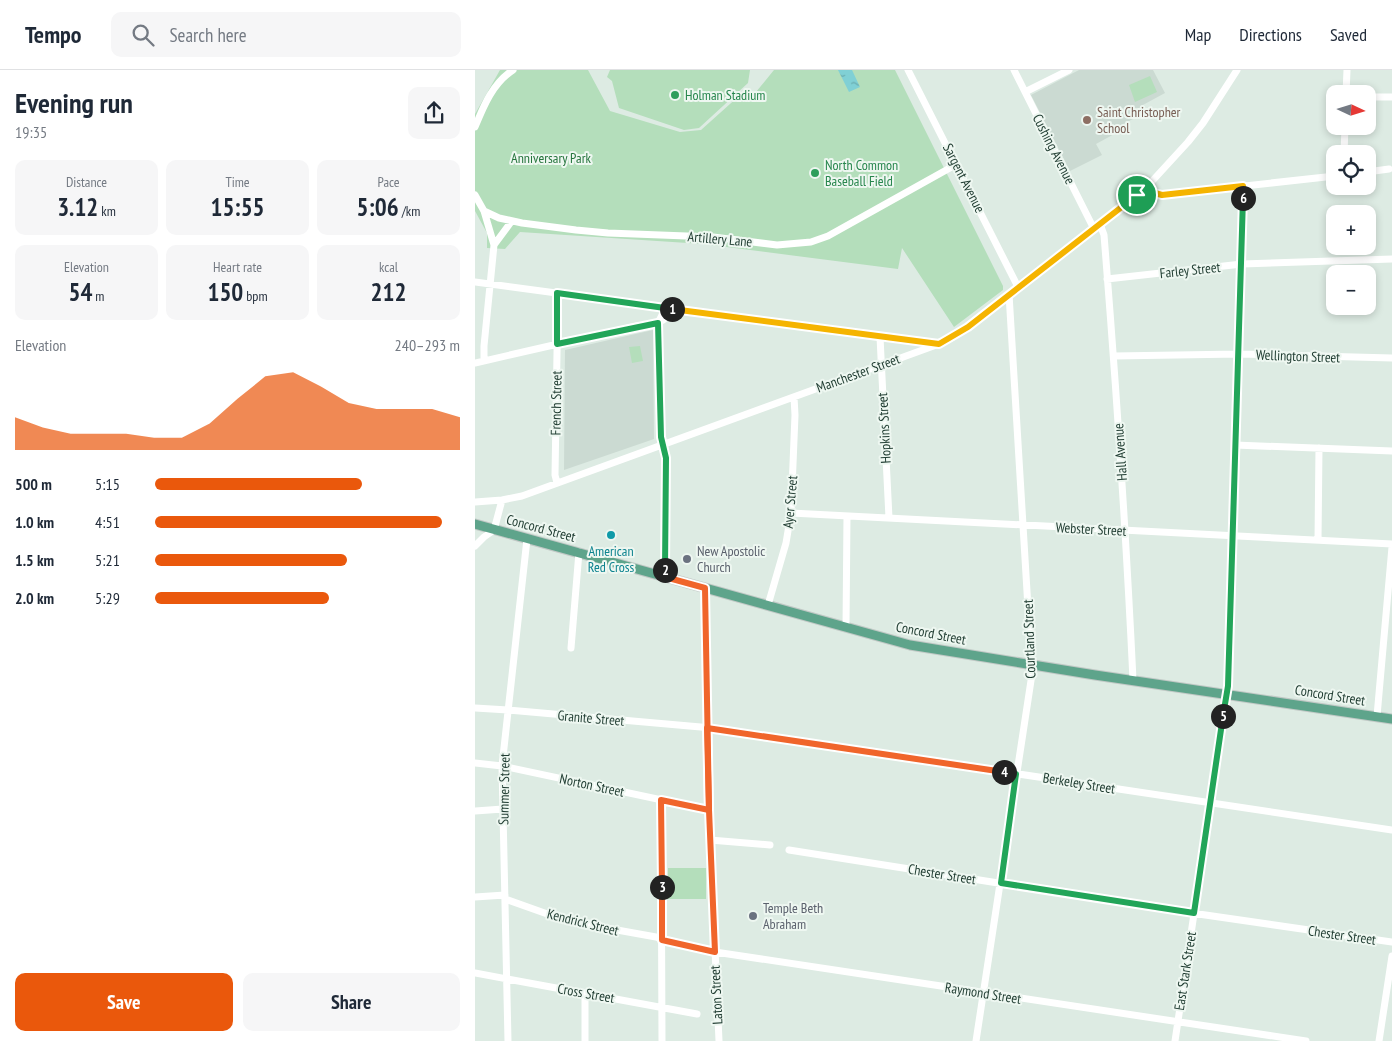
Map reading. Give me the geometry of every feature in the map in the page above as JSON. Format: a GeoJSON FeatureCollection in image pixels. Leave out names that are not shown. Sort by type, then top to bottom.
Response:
{"type":"FeatureCollection","features":[{"type":"Feature","properties":{"kind":"main road","name":"Concord Street"},"geometry":{"type":"LineString","coordinates":[[475,524],[926,648],[1392,719]]}},
{"type":"Feature","properties":{"kind":"street"},"geometry":{"type":"LineString","coordinates":[[475,127],[494,88],[513,70]]}},
{"type":"Feature","properties":{"kind":"street","name":"Sargent Avenue"},"geometry":{"type":"LineString","coordinates":[[908,70],[1018,287]]}},
{"type":"Feature","properties":{"kind":"street","name":"Cushing Avenue"},"geometry":{"type":"LineString","coordinates":[[1014,70],[1097,226]]}},
{"type":"Feature","properties":{"kind":"street"},"geometry":{"type":"LineString","coordinates":[[1025,92],[1069,70]]}},
{"type":"Feature","properties":{"kind":"street","name":"Manchester Street"},"geometry":{"type":"LineString","coordinates":[[475,502],[522,496],[939,344],[968,327],[1144,190],[1203,123],[1237,70]]}},
{"type":"Feature","properties":{"kind":"street"},"geometry":{"type":"LineString","coordinates":[[1346,85],[1347,70]]}},
{"type":"Feature","properties":{"kind":"street"},"geometry":{"type":"LineString","coordinates":[[1376,97],[1392,97]]}},
{"type":"Feature","properties":{"kind":"street","name":"Artillery Lane"},"geometry":{"type":"LineString","coordinates":[[484,211],[511,222],[608,233],[713,238],[777,244],[802,243],[828,236],[957,164]]}},
{"type":"Feature","properties":{"kind":"street"},"geometry":{"type":"LineString","coordinates":[[1376,171],[1389,169]]}},
{"type":"Feature","properties":{"kind":"street"},"geometry":{"type":"LineString","coordinates":[[1144,190],[1162,195],[1326,177]]}},
{"type":"Feature","properties":{"kind":"street","name":"East Stark Street"},"geometry":{"type":"LineString","coordinates":[[1175,1041],[1227,694],[1243,186]]}},
{"type":"Feature","properties":{"kind":"street"},"geometry":{"type":"LineString","coordinates":[[475,195],[484,211],[494,245],[484,361]]}},
{"type":"Feature","properties":{"kind":"street"},"geometry":{"type":"LineString","coordinates":[[494,245],[511,222]]}},
{"type":"Feature","properties":{"kind":"street","name":"Hall Avenue"},"geometry":{"type":"LineString","coordinates":[[1097,226],[1104,235],[1114,356],[1133,680]]}},
{"type":"Feature","properties":{"kind":"street","name":"Farley Street"},"geometry":{"type":"LineString","coordinates":[[1107,279],[1242,264],[1392,258]]}},
{"type":"Feature","properties":{"kind":"street"},"geometry":{"type":"LineString","coordinates":[[475,282],[939,344]]}},
{"type":"Feature","properties":{"kind":"street","name":"French Street"},"geometry":{"type":"LineString","coordinates":[[557,293],[555,475],[557,483]]}},
{"type":"Feature","properties":{"kind":"street","name":"Courtland Street"},"geometry":{"type":"LineString","coordinates":[[977,1041],[1032,674],[1009,294]]}},
{"type":"Feature","properties":{"kind":"street"},"geometry":{"type":"LineString","coordinates":[[664,308],[658,323],[661,437],[666,458],[665,577]]}},
{"type":"Feature","properties":{"kind":"street"},"geometry":{"type":"LineString","coordinates":[[475,363],[658,323],[666,319],[673,309]]}},
{"type":"Feature","properties":{"kind":"street","name":"Hopkins Street"},"geometry":{"type":"LineString","coordinates":[[880,337],[889,518]]}},
{"type":"Feature","properties":{"kind":"street","name":"Wellington Street"},"geometry":{"type":"LineString","coordinates":[[1114,356],[1239,354],[1392,358]]}},
{"type":"Feature","properties":{"kind":"street","name":"Ayer Street"},"geometry":{"type":"LineString","coordinates":[[767,605],[786,543],[791,513],[795,397]]}},
{"type":"Feature","properties":{"kind":"street"},"geometry":{"type":"LineString","coordinates":[[1235,445],[1392,451]]}},
{"type":"Feature","properties":{"kind":"street"},"geometry":{"type":"LineString","coordinates":[[1317,540],[1319,448]]}},
{"type":"Feature","properties":{"kind":"street"},"geometry":{"type":"LineString","coordinates":[[475,546],[495,530],[502,500]]}},
{"type":"Feature","properties":{"kind":"street","name":"Webster Street"},"geometry":{"type":"LineString","coordinates":[[791,513],[1317,540],[1392,546]]}},
{"type":"Feature","properties":{"kind":"street"},"geometry":{"type":"LineString","coordinates":[[846,627],[847,516]]}},
{"type":"Feature","properties":{"kind":"street","name":"Summer Street"},"geometry":{"type":"LineString","coordinates":[[508,1041],[503,766],[527,539]]}},
{"type":"Feature","properties":{"kind":"street"},"geometry":{"type":"LineString","coordinates":[[1377,716],[1392,546]]}},
{"type":"Feature","properties":{"kind":"street"},"geometry":{"type":"LineString","coordinates":[[571,648],[579,552]]}},
{"type":"Feature","properties":{"kind":"street","name":"Laton Street"},"geometry":{"type":"LineString","coordinates":[[705,588],[709,810],[719,1041]]}},
{"type":"Feature","properties":{"kind":"street","name":"Granite Street"},"geometry":{"type":"LineString","coordinates":[[475,708],[707,728]]}},
{"type":"Feature","properties":{"kind":"street","name":"Berkeley Street"},"geometry":{"type":"LineString","coordinates":[[707,728],[1392,830]]}},
{"type":"Feature","properties":{"kind":"street","name":"Norton Street"},"geometry":{"type":"LineString","coordinates":[[475,763],[503,766],[709,810]]}},
{"type":"Feature","properties":{"kind":"street"},"geometry":{"type":"LineString","coordinates":[[661,800],[663,1041]]}},
{"type":"Feature","properties":{"kind":"street"},"geometry":{"type":"LineString","coordinates":[[475,811],[503,809]]}},
{"type":"Feature","properties":{"kind":"street"},"geometry":{"type":"LineString","coordinates":[[710,840],[769,845]]}},
{"type":"Feature","properties":{"kind":"street","name":"Chester Street"},"geometry":{"type":"LineString","coordinates":[[789,850],[1392,942]]}},
{"type":"Feature","properties":{"kind":"street","name":"Kendrick Street"},"geometry":{"type":"LineString","coordinates":[[475,897],[505,897],[567,920],[662,940]]}},
{"type":"Feature","properties":{"kind":"street","name":"Raymond Street"},"geometry":{"type":"LineString","coordinates":[[662,940],[715,952],[1306,1041]]}},
{"type":"Feature","properties":{"kind":"street"},"geometry":{"type":"LineString","coordinates":[[1379,1041],[1392,956]]}},
{"type":"Feature","properties":{"kind":"street","name":"Cross Street"},"geometry":{"type":"LineString","coordinates":[[475,973],[697,1014]]}},
{"type":"Feature","properties":{"kind":"street"},"geometry":{"type":"LineString","coordinates":[[585,993],[585,1041]]}},
{"type":"Feature","properties":{"kind":"shaded area","name":"Saint Christopher School"},"geometry":{"type":"Polygon","coordinates":[[[1079,70],[1153,70],[1165,93],[1141,106],[1144,113],[1116,128],[1118,132],[1096,144],[1102,155],[1070,171],[1031,95],[1079,70]]]}},
{"type":"Feature","properties":{"kind":"shaded area"},"geometry":{"type":"Polygon","coordinates":[[[653,330],[654,439],[564,470],[565,350],[653,330]]]}},
{"type":"Feature","properties":{"kind":"green space","name":"Anniversary Park"},"geometry":{"type":"Polygon","coordinates":[[[500,70],[588,70],[610,111],[680,132],[701,130],[740,95],[756,92],[774,70],[895,70],[1003,286],[1003,290],[954,327],[902,248],[898,269],[703,244],[520,232],[505,249],[487,248],[487,233],[475,211],[475,114],[500,70]]]}},
{"type":"Feature","properties":{"kind":"green space","name":"Holman Stadium"},"geometry":{"type":"Polygon","coordinates":[[[610,70],[750,70],[748,83],[699,128],[684,130],[619,108],[612,81],[607,77],[610,70]]]}},
{"type":"Feature","properties":{"kind":"green space"},"geometry":{"type":"Polygon","coordinates":[[[1150,76],[1157,92],[1135,102],[1129,85],[1150,76]]]}},
{"type":"Feature","properties":{"kind":"green space"},"geometry":{"type":"Polygon","coordinates":[[[640,346],[643,361],[632,363],[629,347],[640,346]]]}},
{"type":"Feature","properties":{"kind":"green space"},"geometry":{"type":"Polygon","coordinates":[[[668,868],[706,868],[706,899],[668,899],[668,868]]]}},
{"type":"Feature","properties":{"kind":"water"},"geometry":{"type":"Polygon","coordinates":[[[838,70],[852,70],[860,87],[849,92],[838,70]]]}},
{"type":"Feature","properties":{"kind":"place","name":"Holman Stadium"},"geometry":{"type":"Point","coordinates":[675,95]}},
{"type":"Feature","properties":{"kind":"place","name":"Saint Christopher School"},"geometry":{"type":"Point","coordinates":[1087,120]}},
{"type":"Feature","properties":{"kind":"place","name":"North Common Baseball Field"},"geometry":{"type":"Point","coordinates":[815,173]}},
{"type":"Feature","properties":{"kind":"place","name":"American Red Cross"},"geometry":{"type":"Point","coordinates":[611,535]}},
{"type":"Feature","properties":{"kind":"place","name":"New Apostolic Church"},"geometry":{"type":"Point","coordinates":[687,559]}},
{"type":"Feature","properties":{"kind":"place","name":"Temple Beth Abraham"},"geometry":{"type":"Point","coordinates":[753,916]}},
{"type":"Feature","properties":{"kind":"route"},"geometry":{"type":"LineString","coordinates":[[1137,195],[968,327],[953,338],[939,344],[557,293],[557,344],[658,323],[661,437],[666,458],[665,577],[705,588],[707,733],[709,810],[715,952],[662,940],[661,800],[709,810],[707,728],[1016,774],[1001,883],[1194,913],[1228,686],[1243,186],[1162,195],[1144,190],[1137,195]]}}]}
